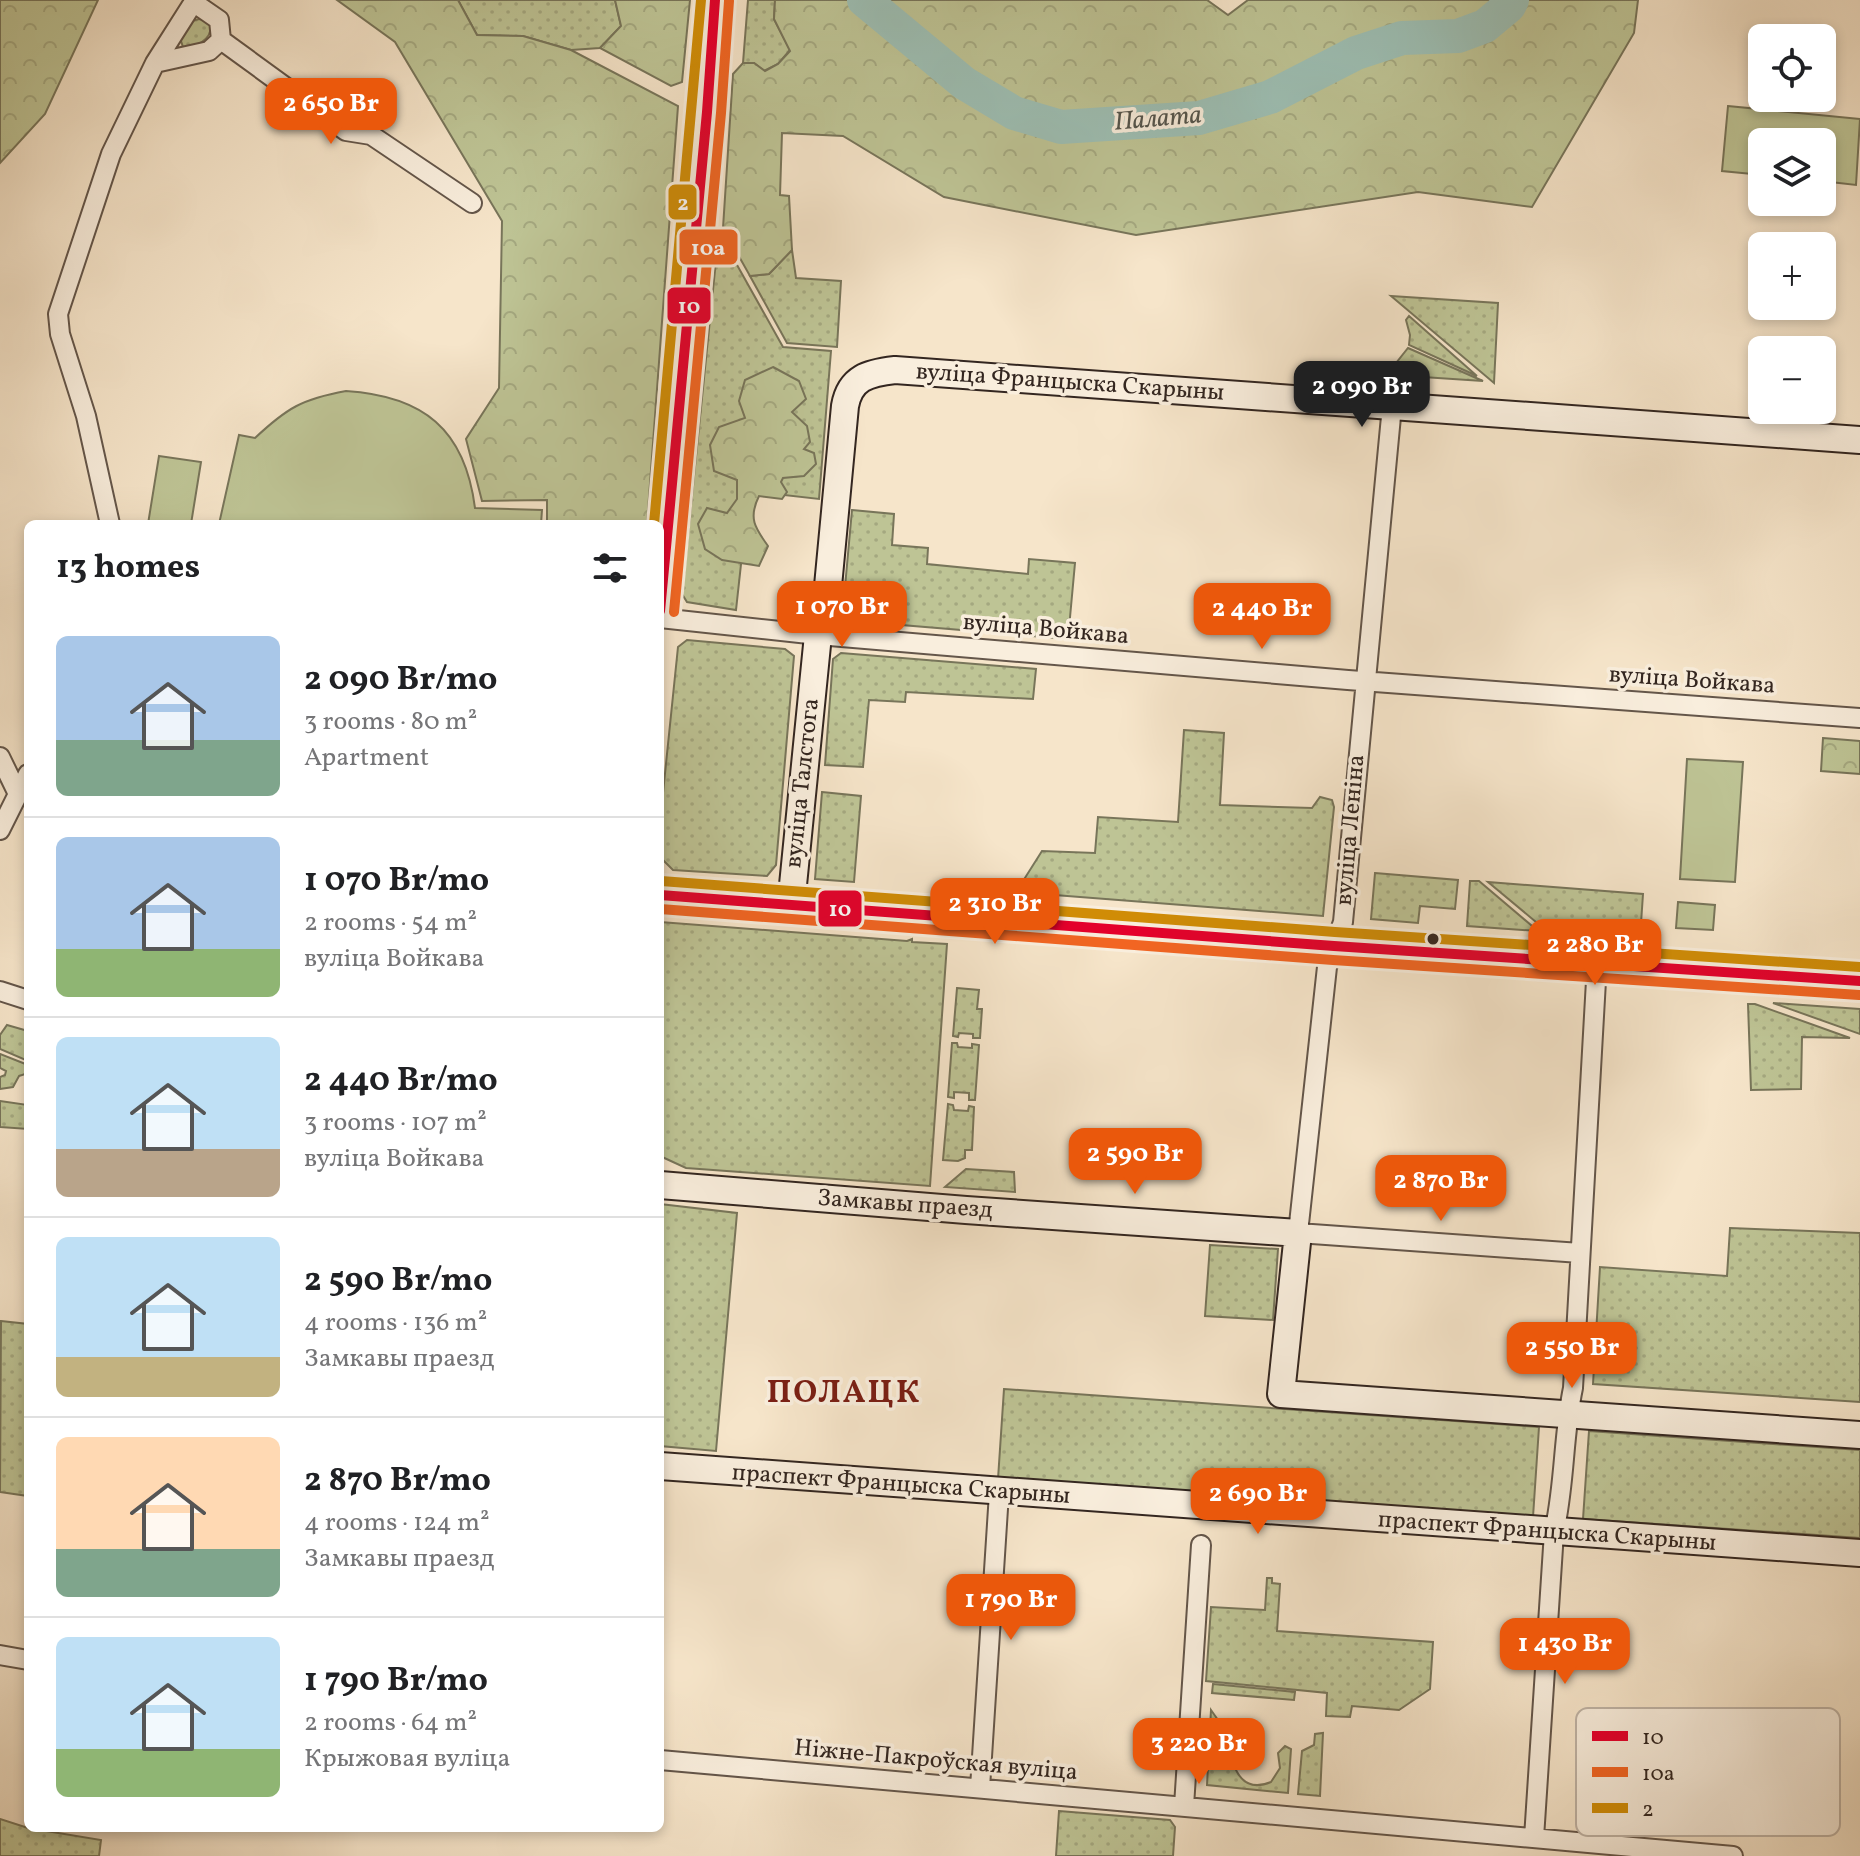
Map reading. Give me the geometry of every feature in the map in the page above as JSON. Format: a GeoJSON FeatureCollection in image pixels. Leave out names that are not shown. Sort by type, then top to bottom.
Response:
{"type":"FeatureCollection","features":[{"type":"Feature","properties":{"kind":"street"},"geometry":{"type":"LineString","coordinates":[[664,569],[715,0]]}},
{"type":"Feature","properties":{"kind":"street"},"geometry":{"type":"LineString","coordinates":[[109,520],[86,416],[60,334],[58,314],[111,154],[155,63],[194,1],[219,20],[221,40],[346,131],[371,135],[472,203]]}},
{"type":"Feature","properties":{"kind":"street"},"geometry":{"type":"LineString","coordinates":[[155,63],[209,51],[221,40]]}},
{"type":"Feature","properties":{"kind":"street","name":"вуліца Францыска Скарыны"},"geometry":{"type":"LineString","coordinates":[[857,379],[875,372],[895,370],[1860,440]]}},
{"type":"Feature","properties":{"kind":"street","name":"вуліца Талстога"},"geometry":{"type":"LineString","coordinates":[[791,905],[818,635],[825,618],[845,406],[847,394],[857,379]]}},
{"type":"Feature","properties":{"kind":"street","name":"вуліца Леніна"},"geometry":{"type":"LineString","coordinates":[[1392,406],[1343,922],[1327,967],[1281,1394],[1567,1415]]}},
{"type":"Feature","properties":{"kind":"street","name":"вуліца Войкава"},"geometry":{"type":"LineString","coordinates":[[664,618],[818,635],[1365,681],[1860,718]]}},
{"type":"Feature","properties":{"kind":"street"},"geometry":{"type":"LineString","coordinates":[[0,757],[18,794]]}},
{"type":"Feature","properties":{"kind":"street"},"geometry":{"type":"LineString","coordinates":[[0,830],[24,782]]}},
{"type":"Feature","properties":{"kind":"street"},"geometry":{"type":"LineString","coordinates":[[664,895],[1334,946],[1860,981]]}},
{"type":"Feature","properties":{"kind":"street"},"geometry":{"type":"LineString","coordinates":[[1534,1838],[1554,1532],[1560,1506],[1567,1415],[1573,1388],[1597,963]]}},
{"type":"Feature","properties":{"kind":"street"},"geometry":{"type":"LineString","coordinates":[[0,991],[24,999]]}},
{"type":"Feature","properties":{"kind":"street"},"geometry":{"type":"LineString","coordinates":[[664,1175],[688,1188]]}},
{"type":"Feature","properties":{"kind":"street","name":"Замкавы праезд"},"geometry":{"type":"LineString","coordinates":[[664,1185],[1580,1253]]}},
{"type":"Feature","properties":{"kind":"street"},"geometry":{"type":"LineString","coordinates":[[1567,1415],[1860,1435]]}},
{"type":"Feature","properties":{"kind":"street","name":"праспект Францыска Скарыны"},"geometry":{"type":"LineString","coordinates":[[664,1466],[1860,1553]]}},
{"type":"Feature","properties":{"kind":"street"},"geometry":{"type":"LineString","coordinates":[[980,1788],[999,1493]]}},
{"type":"Feature","properties":{"kind":"street"},"geometry":{"type":"LineString","coordinates":[[1184,1806],[1201,1545]]}},
{"type":"Feature","properties":{"kind":"street"},"geometry":{"type":"LineString","coordinates":[[0,1655],[24,1659]]}},
{"type":"Feature","properties":{"kind":"street","name":"Ніжне-Пакроўская вуліца"},"geometry":{"type":"LineString","coordinates":[[664,1760],[1733,1856]]}},
{"type":"Feature","properties":{"kind":"green space"},"geometry":{"type":"Polygon","coordinates":[[[0,0],[98,0],[45,114],[0,163],[0,0]]]}},
{"type":"Feature","properties":{"kind":"green space"},"geometry":{"type":"Polygon","coordinates":[[[337,0],[458,0],[477,35],[523,36],[571,50],[678,106],[647,520],[547,520],[547,500],[482,501],[466,439],[499,388],[502,221],[395,42],[337,0]]]}},
{"type":"Feature","properties":{"kind":"green space"},"geometry":{"type":"Polygon","coordinates":[[[458,0],[615,0],[621,26],[600,48],[571,50],[523,36],[477,35],[458,0]]]}},
{"type":"Feature","properties":{"kind":"green space"},"geometry":{"type":"Polygon","coordinates":[[[615,0],[690,0],[682,82],[671,86],[600,48],[621,26],[615,0]]]}},
{"type":"Feature","properties":{"kind":"green space"},"geometry":{"type":"Polygon","coordinates":[[[748,0],[775,0],[774,19],[790,50],[778,64],[764,71],[754,63],[743,63],[748,0]]]}},
{"type":"Feature","properties":{"kind":"green space"},"geometry":{"type":"Polygon","coordinates":[[[775,0],[1207,0],[1228,15],[1248,0],[1638,0],[1634,33],[1532,207],[1418,192],[1136,235],[944,197],[843,136],[782,133],[780,195],[789,196],[792,250],[769,274],[750,276],[723,228],[733,74],[743,63],[754,63],[765,71],[778,64],[790,51],[774,19],[775,0]]]}},
{"type":"Feature","properties":{"kind":"green space"},"geometry":{"type":"Polygon","coordinates":[[[206,20],[211,26],[206,39],[183,47],[180,38],[192,21],[206,20]]]}},
{"type":"Feature","properties":{"kind":"green space"},"geometry":{"type":"Polygon","coordinates":[[[1728,106],[1748,108],[1748,112],[1789,112],[1860,119],[1856,185],[1836,183],[1836,128],[1748,128],[1748,174],[1722,171],[1728,106]]]}},
{"type":"Feature","properties":{"kind":"green space"},"geometry":{"type":"Polygon","coordinates":[[[723,240],[783,347],[831,351],[819,499],[749,491],[736,610],[687,602],[682,594],[718,241],[723,240]]]}},
{"type":"Feature","properties":{"kind":"green space"},"geometry":{"type":"Polygon","coordinates":[[[792,250],[796,278],[841,281],[837,347],[787,343],[750,276],[769,274],[792,250]]]}},
{"type":"Feature","properties":{"kind":"green space"},"geometry":{"type":"Polygon","coordinates":[[[1391,296],[1498,303],[1494,383],[1391,296]]]}},
{"type":"Feature","properties":{"kind":"green space"},"geometry":{"type":"Polygon","coordinates":[[[1409,316],[1477,376],[1409,345],[1406,320],[1409,316]]]}},
{"type":"Feature","properties":{"kind":"green space"},"geometry":{"type":"Polygon","coordinates":[[[1408,348],[1483,381],[1377,374],[1396,363],[1408,348]]]}},
{"type":"Feature","properties":{"kind":"green space"},"geometry":{"type":"Polygon","coordinates":[[[773,367],[799,381],[806,399],[792,412],[807,426],[810,442],[804,449],[814,453],[816,464],[804,476],[783,478],[781,482],[787,492],[782,499],[759,496],[754,522],[768,546],[759,566],[722,560],[705,549],[698,524],[707,508],[727,513],[737,499],[737,480],[714,471],[710,445],[719,427],[745,418],[739,401],[745,380],[773,367]]]}},
{"type":"Feature","properties":{"kind":"green space"},"geometry":{"type":"Polygon","coordinates":[[[346,391],[397,400],[418,409],[436,422],[461,457],[470,480],[475,508],[542,510],[541,520],[220,520],[239,435],[255,438],[296,406],[346,391]]]}},
{"type":"Feature","properties":{"kind":"green space"},"geometry":{"type":"Polygon","coordinates":[[[159,456],[201,462],[192,520],[149,520],[159,456]]]}},
{"type":"Feature","properties":{"kind":"green space"},"geometry":{"type":"Polygon","coordinates":[[[852,510],[894,514],[892,545],[928,548],[927,564],[1028,574],[1029,559],[1075,563],[1068,639],[842,620],[852,510]]]}},
{"type":"Feature","properties":{"kind":"green space"},"geometry":{"type":"Polygon","coordinates":[[[687,640],[785,649],[794,656],[776,865],[767,876],[673,870],[664,861],[664,783],[678,647],[687,640]]]}},
{"type":"Feature","properties":{"kind":"green space"},"geometry":{"type":"Polygon","coordinates":[[[841,653],[1036,669],[1033,699],[906,692],[905,702],[869,700],[863,767],[825,765],[833,659],[841,653]]]}},
{"type":"Feature","properties":{"kind":"green space"},"geometry":{"type":"Polygon","coordinates":[[[1184,730],[1224,733],[1220,805],[1312,808],[1320,797],[1332,800],[1334,807],[1323,916],[1016,892],[1042,851],[1095,853],[1098,817],[1178,822],[1184,730]]]}},
{"type":"Feature","properties":{"kind":"green space"},"geometry":{"type":"Polygon","coordinates":[[[1823,738],[1860,741],[1860,774],[1821,771],[1823,738]]]}},
{"type":"Feature","properties":{"kind":"green space"},"geometry":{"type":"Polygon","coordinates":[[[1687,759],[1743,762],[1735,882],[1680,879],[1687,759]]]}},
{"type":"Feature","properties":{"kind":"green space"},"geometry":{"type":"Polygon","coordinates":[[[822,792],[861,796],[854,882],[815,879],[822,792]]]}},
{"type":"Feature","properties":{"kind":"green space"},"geometry":{"type":"Polygon","coordinates":[[[1375,873],[1458,880],[1455,909],[1420,906],[1418,923],[1371,919],[1375,873]]]}},
{"type":"Feature","properties":{"kind":"green space"},"geometry":{"type":"Polygon","coordinates":[[[1470,881],[1479,881],[1538,931],[1467,926],[1470,881]]]}},
{"type":"Feature","properties":{"kind":"green space"},"geometry":{"type":"Polygon","coordinates":[[[1488,882],[1643,894],[1640,938],[1548,932],[1488,882]]]}},
{"type":"Feature","properties":{"kind":"green space"},"geometry":{"type":"Polygon","coordinates":[[[1678,902],[1715,905],[1713,930],[1676,928],[1678,902]]]}},
{"type":"Feature","properties":{"kind":"green space"},"geometry":{"type":"Polygon","coordinates":[[[664,922],[947,944],[930,1186],[686,1168],[664,1158],[664,922]]]}},
{"type":"Feature","properties":{"kind":"green space"},"geometry":{"type":"Polygon","coordinates":[[[957,988],[979,990],[977,1009],[982,1009],[980,1038],[973,1038],[973,1034],[953,1036],[957,988]]]}},
{"type":"Feature","properties":{"kind":"green space"},"geometry":{"type":"Polygon","coordinates":[[[1773,1003],[1860,1009],[1860,1034],[1773,1003]]]}},
{"type":"Feature","properties":{"kind":"green space"},"geometry":{"type":"Polygon","coordinates":[[[1748,1004],[1850,1038],[1802,1037],[1801,1089],[1751,1090],[1748,1004]]]}},
{"type":"Feature","properties":{"kind":"green space"},"geometry":{"type":"Polygon","coordinates":[[[7,1025],[24,1030],[24,1059],[0,1049],[0,1035],[7,1025]]]}},
{"type":"Feature","properties":{"kind":"green space"},"geometry":{"type":"Polygon","coordinates":[[[952,1043],[957,1043],[958,1047],[979,1045],[975,1100],[969,1100],[969,1093],[954,1092],[954,1098],[948,1097],[952,1043]]]}},
{"type":"Feature","properties":{"kind":"green space"},"geometry":{"type":"Polygon","coordinates":[[[0,1054],[24,1063],[24,1074],[19,1076],[13,1087],[0,1089],[0,1077],[6,1071],[0,1068],[0,1054]]]}},
{"type":"Feature","properties":{"kind":"green space"},"geometry":{"type":"Polygon","coordinates":[[[0,1101],[24,1104],[24,1129],[0,1127],[0,1101]]]}},
{"type":"Feature","properties":{"kind":"green space"},"geometry":{"type":"Polygon","coordinates":[[[948,1104],[953,1105],[954,1110],[968,1111],[969,1106],[974,1107],[972,1150],[965,1150],[965,1158],[958,1161],[943,1160],[948,1104]]]}},
{"type":"Feature","properties":{"kind":"green space"},"geometry":{"type":"Polygon","coordinates":[[[966,1169],[1014,1172],[1015,1192],[945,1187],[966,1169]]]}},
{"type":"Feature","properties":{"kind":"green space"},"geometry":{"type":"Polygon","coordinates":[[[664,1204],[737,1213],[716,1451],[664,1446],[664,1204]]]}},
{"type":"Feature","properties":{"kind":"green space"},"geometry":{"type":"Polygon","coordinates":[[[1730,1228],[1860,1233],[1860,1402],[1593,1384],[1600,1267],[1727,1276],[1730,1228]]]}},
{"type":"Feature","properties":{"kind":"green space"},"geometry":{"type":"Polygon","coordinates":[[[1210,1245],[1278,1249],[1273,1320],[1205,1316],[1210,1245]]]}},
{"type":"Feature","properties":{"kind":"green space"},"geometry":{"type":"Polygon","coordinates":[[[1,1321],[24,1324],[24,1495],[0,1492],[1,1321]]]}},
{"type":"Feature","properties":{"kind":"green space"},"geometry":{"type":"Polygon","coordinates":[[[1004,1389],[1539,1427],[1533,1517],[998,1479],[1004,1389]]]}},
{"type":"Feature","properties":{"kind":"green space"},"geometry":{"type":"Polygon","coordinates":[[[1589,1431],[1860,1450],[1860,1538],[1583,1519],[1589,1431]]]}},
{"type":"Feature","properties":{"kind":"green space"},"geometry":{"type":"Polygon","coordinates":[[[1267,1578],[1272,1578],[1272,1583],[1280,1584],[1277,1631],[1433,1642],[1430,1689],[1399,1710],[1352,1706],[1350,1717],[1326,1716],[1327,1693],[1206,1681],[1211,1607],[1265,1610],[1267,1578]]]}},
{"type":"Feature","properties":{"kind":"green space"},"geometry":{"type":"Polygon","coordinates":[[[1213,1684],[1295,1692],[1294,1700],[1212,1693],[1213,1684]]]}},
{"type":"Feature","properties":{"kind":"green space"},"geometry":{"type":"Polygon","coordinates":[[[1211,1710],[1239,1750],[1235,1768],[1249,1784],[1271,1782],[1280,1768],[1278,1753],[1285,1746],[1291,1749],[1288,1793],[1207,1785],[1211,1710]]]}},
{"type":"Feature","properties":{"kind":"green space"},"geometry":{"type":"Polygon","coordinates":[[[1323,1733],[1320,1796],[1298,1794],[1302,1751],[1314,1745],[1315,1734],[1323,1733]]]}},
{"type":"Feature","properties":{"kind":"green space"},"geometry":{"type":"Polygon","coordinates":[[[1059,1811],[1170,1820],[1175,1827],[1173,1856],[1056,1856],[1059,1811]]]}},
{"type":"Feature","properties":{"kind":"green space"},"geometry":{"type":"Polygon","coordinates":[[[0,1819],[24,1827],[24,1832],[52,1832],[101,1840],[99,1856],[0,1856],[0,1819]]]}},
{"type":"Feature","properties":{"kind":"waterway","name":"Палата"},"geometry":{"type":"LineString","coordinates":[[864,0],[964,83],[1014,113],[1061,127],[1199,118],[1270,97],[1356,53],[1402,38],[1458,36],[1485,26],[1512,0]]}},
{"type":"Feature","properties":{"kind":"transit line","name":"2"},"geometry":{"type":"LineString","coordinates":[[654,520],[701,0]]}},
{"type":"Feature","properties":{"kind":"transit line","name":"10"},"geometry":{"type":"LineString","coordinates":[[664,569],[715,0]]}},
{"type":"Feature","properties":{"kind":"transit line","name":"10а"},"geometry":{"type":"LineString","coordinates":[[674,612],[729,1]]}},
{"type":"Feature","properties":{"kind":"transit line","name":"2"},"geometry":{"type":"LineString","coordinates":[[664,881],[1335,932],[1860,967]]}},
{"type":"Feature","properties":{"kind":"transit line","name":"10"},"geometry":{"type":"LineString","coordinates":[[664,895],[1334,946],[1860,981]]}},
{"type":"Feature","properties":{"kind":"transit line","name":"10а"},"geometry":{"type":"LineString","coordinates":[[664,909],[1333,960],[1859,995]]}},
{"type":"Feature","properties":{"kind":"district","name":"ПОЛАЦК"},"geometry":{"type":"Point","coordinates":[844,1394]}}]}
